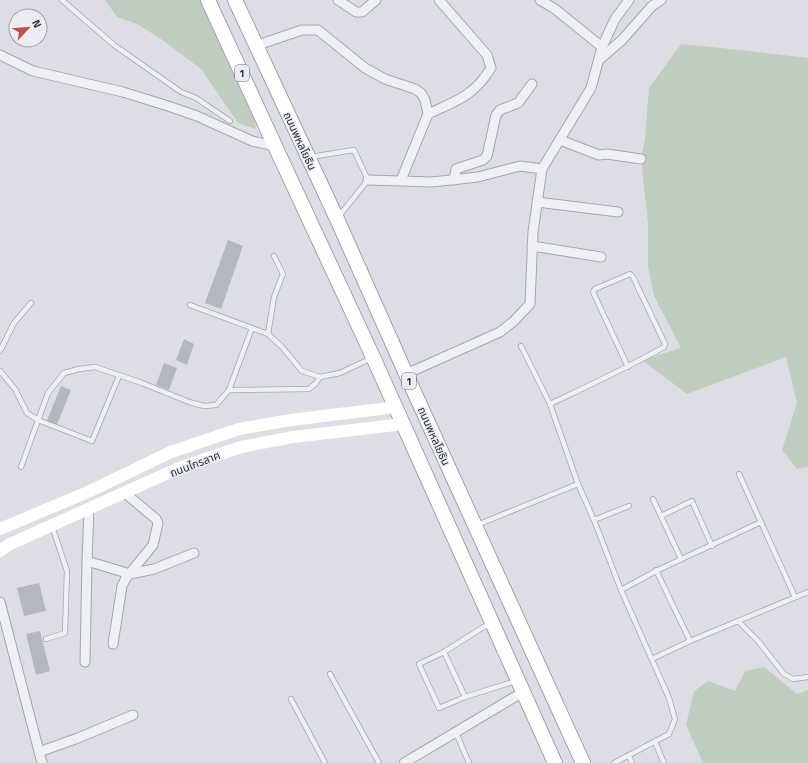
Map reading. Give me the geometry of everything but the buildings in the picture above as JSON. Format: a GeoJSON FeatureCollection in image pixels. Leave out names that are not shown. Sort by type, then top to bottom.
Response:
{"type":"FeatureCollection","features":[{"type":"Feature","properties":{"kind":"main road","name":"ถนนพหลโยธิน"},"geometry":{"type":"LineString","coordinates":[[208,0],[404,424],[555,763]]}},
{"type":"Feature","properties":{"kind":"main road","name":"ถนนพหลโยธิน"},"geometry":{"type":"LineString","coordinates":[[235,0],[255,46],[337,218],[580,759]]}},
{"type":"Feature","properties":{"kind":"main road","name":"ถนนไกรลาศ"},"geometry":{"type":"LineString","coordinates":[[0,530],[88,492],[171,452],[239,429],[291,420],[396,407]]}},
{"type":"Feature","properties":{"kind":"main road","name":"ถนนไกรลาศ"},"geometry":{"type":"LineString","coordinates":[[0,551],[8,545],[179,468],[241,447],[307,435],[404,424]]}},
{"type":"Feature","properties":{"kind":"street"},"geometry":{"type":"LineString","coordinates":[[338,0],[356,12],[362,12],[376,0]]}},
{"type":"Feature","properties":{"kind":"street"},"geometry":{"type":"LineString","coordinates":[[428,114],[463,98],[483,81],[491,68],[487,55],[439,0]]}},
{"type":"Feature","properties":{"kind":"street"},"geometry":{"type":"LineString","coordinates":[[540,0],[555,9],[602,47]]}},
{"type":"Feature","properties":{"kind":"street"},"geometry":{"type":"LineString","coordinates":[[555,9],[559,0]]}},
{"type":"Feature","properties":{"kind":"street"},"geometry":{"type":"LineString","coordinates":[[406,374],[500,332],[514,321],[530,304],[533,232],[542,169],[591,88],[602,47],[615,19],[630,0]]}},
{"type":"Feature","properties":{"kind":"street"},"geometry":{"type":"LineString","coordinates":[[599,60],[622,40],[652,6],[661,0]]}},
{"type":"Feature","properties":{"kind":"street"},"geometry":{"type":"LineString","coordinates":[[255,46],[302,30],[318,30],[365,68],[385,79],[415,89],[421,93],[426,100],[428,114],[401,180]]}},
{"type":"Feature","properties":{"kind":"street"},"geometry":{"type":"LineString","coordinates":[[0,55],[33,71],[123,92],[197,116],[252,141],[275,146]]}},
{"type":"Feature","properties":{"kind":"street"},"geometry":{"type":"LineString","coordinates":[[454,180],[456,169],[483,160],[487,156],[496,115],[500,110],[518,103],[532,84]]}},
{"type":"Feature","properties":{"kind":"street"},"geometry":{"type":"LineString","coordinates":[[560,140],[599,155],[607,154],[641,159]]}},
{"type":"Feature","properties":{"kind":"street"},"geometry":{"type":"LineString","coordinates":[[368,180],[432,182],[478,177],[520,166],[542,169]]}},
{"type":"Feature","properties":{"kind":"street"},"geometry":{"type":"LineString","coordinates":[[537,202],[618,212]]}},
{"type":"Feature","properties":{"kind":"street"},"geometry":{"type":"LineString","coordinates":[[532,246],[601,257]]}},
{"type":"Feature","properties":{"kind":"street"},"geometry":{"type":"LineString","coordinates":[[113,644],[122,586],[153,545],[158,523],[156,519],[125,493]]}},
{"type":"Feature","properties":{"kind":"street"},"geometry":{"type":"LineString","coordinates":[[85,662],[87,561],[90,509]]}},
{"type":"Feature","properties":{"kind":"street"},"geometry":{"type":"LineString","coordinates":[[87,561],[130,574],[154,569],[194,553]]}},
{"type":"Feature","properties":{"kind":"street"},"geometry":{"type":"LineString","coordinates":[[0,602],[42,763]]}},
{"type":"Feature","properties":{"kind":"street"},"geometry":{"type":"LineString","coordinates":[[404,763],[456,732],[520,687]]}},
{"type":"Feature","properties":{"kind":"street"},"geometry":{"type":"LineString","coordinates":[[39,752],[78,738],[133,715]]}},
{"type":"Feature","properties":{"kind":"lane"},"geometry":{"type":"LineString","coordinates":[[62,0],[114,45],[181,92],[201,101],[230,121]]}},
{"type":"Feature","properties":{"kind":"lane"},"geometry":{"type":"LineString","coordinates":[[308,157],[354,150],[368,180],[337,218]]}},
{"type":"Feature","properties":{"kind":"lane"},"geometry":{"type":"LineString","coordinates":[[268,334],[274,297],[282,274],[274,256]]}},
{"type":"Feature","properties":{"kind":"lane"},"geometry":{"type":"LineString","coordinates":[[550,404],[628,367],[664,347],[665,344],[633,277],[630,274],[595,289],[593,292],[628,367]]}},
{"type":"Feature","properties":{"kind":"lane"},"geometry":{"type":"LineString","coordinates":[[0,351],[14,323],[31,303]]}},
{"type":"Feature","properties":{"kind":"lane"},"geometry":{"type":"LineString","coordinates":[[190,305],[268,334],[282,347],[302,371],[320,378],[340,373],[373,357]]}},
{"type":"Feature","properties":{"kind":"lane"},"geometry":{"type":"LineString","coordinates":[[21,467],[48,392],[64,373],[95,367],[189,402],[204,406],[216,405],[229,390],[252,328]]}},
{"type":"Feature","properties":{"kind":"lane"},"geometry":{"type":"LineString","coordinates":[[521,346],[550,404],[578,484],[594,520],[621,590],[669,698],[674,719],[669,734],[614,763]]}},
{"type":"Feature","properties":{"kind":"lane"},"geometry":{"type":"LineString","coordinates":[[0,371],[15,389],[27,413],[38,420],[92,441],[119,376]]}},
{"type":"Feature","properties":{"kind":"lane"},"geometry":{"type":"LineString","coordinates":[[229,390],[309,389],[316,384],[320,378]]}},
{"type":"Feature","properties":{"kind":"lane"},"geometry":{"type":"LineString","coordinates":[[739,474],[796,597]]}},
{"type":"Feature","properties":{"kind":"lane"},"geometry":{"type":"LineString","coordinates":[[475,526],[578,484]]}},
{"type":"Feature","properties":{"kind":"lane"},"geometry":{"type":"LineString","coordinates":[[653,499],[681,559]]}},
{"type":"Feature","properties":{"kind":"lane"},"geometry":{"type":"LineString","coordinates":[[661,516],[692,501],[712,546]]}},
{"type":"Feature","properties":{"kind":"lane"},"geometry":{"type":"LineString","coordinates":[[594,520],[629,506]]}},
{"type":"Feature","properties":{"kind":"lane"},"geometry":{"type":"LineString","coordinates":[[621,590],[656,570],[712,546],[761,522]]}},
{"type":"Feature","properties":{"kind":"lane"},"geometry":{"type":"LineString","coordinates":[[46,639],[65,633],[67,571],[52,526]]}},
{"type":"Feature","properties":{"kind":"lane"},"geometry":{"type":"LineString","coordinates":[[656,570],[690,641]]}},
{"type":"Feature","properties":{"kind":"lane"},"geometry":{"type":"LineString","coordinates":[[652,659],[690,641],[808,592]]}},
{"type":"Feature","properties":{"kind":"lane"},"geometry":{"type":"LineString","coordinates":[[738,621],[758,641],[784,674],[793,679],[808,676]]}},
{"type":"Feature","properties":{"kind":"lane"},"geometry":{"type":"LineString","coordinates":[[491,622],[444,652],[419,664],[439,708],[465,697],[520,687]]}},
{"type":"Feature","properties":{"kind":"lane"},"geometry":{"type":"LineString","coordinates":[[444,652],[465,697]]}},
{"type":"Feature","properties":{"kind":"lane"},"geometry":{"type":"LineString","coordinates":[[330,674],[379,763]]}},
{"type":"Feature","properties":{"kind":"lane"},"geometry":{"type":"LineString","coordinates":[[291,699],[326,763]]}},
{"type":"Feature","properties":{"kind":"lane"},"geometry":{"type":"LineString","coordinates":[[456,732],[469,763]]}},
{"type":"Feature","properties":{"kind":"lane"},"geometry":{"type":"LineString","coordinates":[[655,742],[664,763]]}},
{"type":"Feature","properties":{"kind":"lane"},"geometry":{"type":"LineString","coordinates":[[629,756],[632,763]]}},
{"type":"Feature","properties":{"kind":"green space"},"geometry":{"type":"Polygon","coordinates":[[[105,0],[200,0],[253,113],[256,129],[238,123],[201,69],[161,39],[137,24],[117,17],[105,0]]]}},
{"type":"Feature","properties":{"kind":"green space"},"geometry":{"type":"Polygon","coordinates":[[[681,44],[808,58],[808,467],[797,469],[782,450],[797,403],[786,357],[687,394],[642,360],[681,348],[654,296],[648,267],[648,224],[641,159],[645,139],[649,88],[681,44]]]}},
{"type":"Feature","properties":{"kind":"green space"},"geometry":{"type":"Polygon","coordinates":[[[764,667],[797,694],[808,690],[808,763],[703,763],[686,725],[694,691],[708,681],[735,691],[745,671],[764,667]]]}}]}
